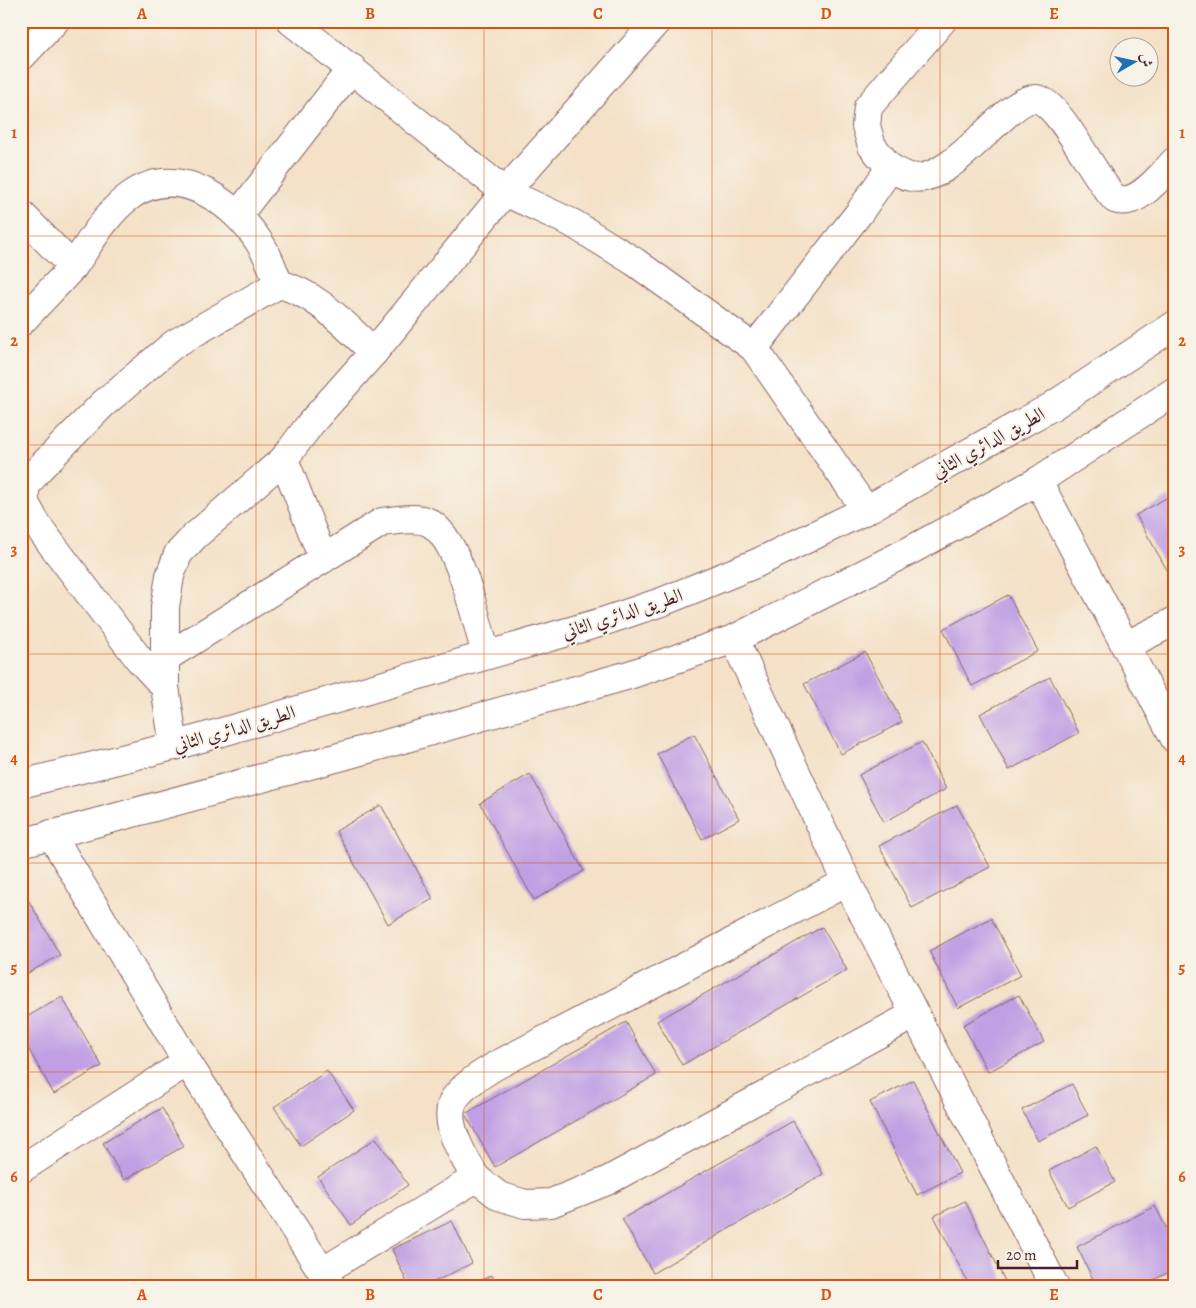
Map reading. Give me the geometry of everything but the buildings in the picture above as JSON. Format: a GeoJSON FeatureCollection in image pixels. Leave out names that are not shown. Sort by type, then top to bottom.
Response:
{"type":"FeatureCollection","features":[{"type":"Feature","properties":{"kind":"street"},"geometry":{"type":"LineString","coordinates":[[21,57],[55,21]]}},
{"type":"Feature","properties":{"kind":"street"},"geometry":{"type":"LineString","coordinates":[[292,21],[505,192],[572,223],[635,262],[754,348],[866,510]]}},
{"type":"Feature","properties":{"kind":"street"},"geometry":{"type":"LineString","coordinates":[[174,746],[165,687],[165,607],[170,576],[178,554],[194,536],[284,459],[311,423],[374,352],[505,192],[657,21]]}},
{"type":"Feature","properties":{"kind":"street"},"geometry":{"type":"LineString","coordinates":[[942,21],[868,107],[866,126],[872,146],[890,168],[912,178],[932,175],[955,161],[1016,106],[1028,100],[1039,100],[1048,106],[1116,199],[1122,202],[1139,195],[1175,161]]}},
{"type":"Feature","properties":{"kind":"street"},"geometry":{"type":"LineString","coordinates":[[238,215],[352,68]]}},
{"type":"Feature","properties":{"kind":"street"},"geometry":{"type":"LineString","coordinates":[[754,348],[853,221],[890,168]]}},
{"type":"Feature","properties":{"kind":"street"},"geometry":{"type":"LineString","coordinates":[[21,322],[74,267],[105,222],[130,196],[152,185],[179,182],[207,191],[238,215],[264,249],[279,284]]}},
{"type":"Feature","properties":{"kind":"street"},"geometry":{"type":"LineString","coordinates":[[21,214],[74,267]]}},
{"type":"Feature","properties":{"kind":"street"},"geometry":{"type":"LineString","coordinates":[[165,687],[139,659],[37,525],[25,503],[25,487],[37,471],[103,404],[174,344],[279,284],[297,289],[314,299],[374,352]]}},
{"type":"Feature","properties":{"kind":"street","name":"الطريق الدائري الثاني"},"geometry":{"type":"LineString","coordinates":[[21,784],[174,746],[486,654],[602,622],[664,601],[756,563],[866,510],[1051,407],[1175,325]]}},
{"type":"Feature","properties":{"kind":"street"},"geometry":{"type":"LineString","coordinates":[[21,843],[343,756],[619,678],[734,639],[909,551],[1038,481],[1175,391]]}},
{"type":"Feature","properties":{"kind":"street"},"geometry":{"type":"LineString","coordinates":[[284,459],[323,559]]}},
{"type":"Feature","properties":{"kind":"street"},"geometry":{"type":"LineString","coordinates":[[1038,481],[1175,739]]}},
{"type":"Feature","properties":{"kind":"street"},"geometry":{"type":"LineString","coordinates":[[165,658],[382,522],[408,519],[428,522],[443,534],[460,566],[486,654]]}},
{"type":"Feature","properties":{"kind":"street"},"geometry":{"type":"LineString","coordinates":[[1126,646],[1175,621]]}},
{"type":"Feature","properties":{"kind":"street"},"geometry":{"type":"LineString","coordinates":[[734,639],[847,882],[1055,1287]]}},
{"type":"Feature","properties":{"kind":"street"},"geometry":{"type":"LineString","coordinates":[[51,834],[187,1062],[327,1279],[476,1178]]}},
{"type":"Feature","properties":{"kind":"street"},"geometry":{"type":"LineString","coordinates":[[847,882],[495,1066],[472,1080],[454,1099],[451,1116],[455,1142],[476,1178],[499,1196],[525,1204],[551,1203],[608,1181],[915,1014]]}},
{"type":"Feature","properties":{"kind":"street"},"geometry":{"type":"LineString","coordinates":[[21,1169],[187,1062]]}}]}
